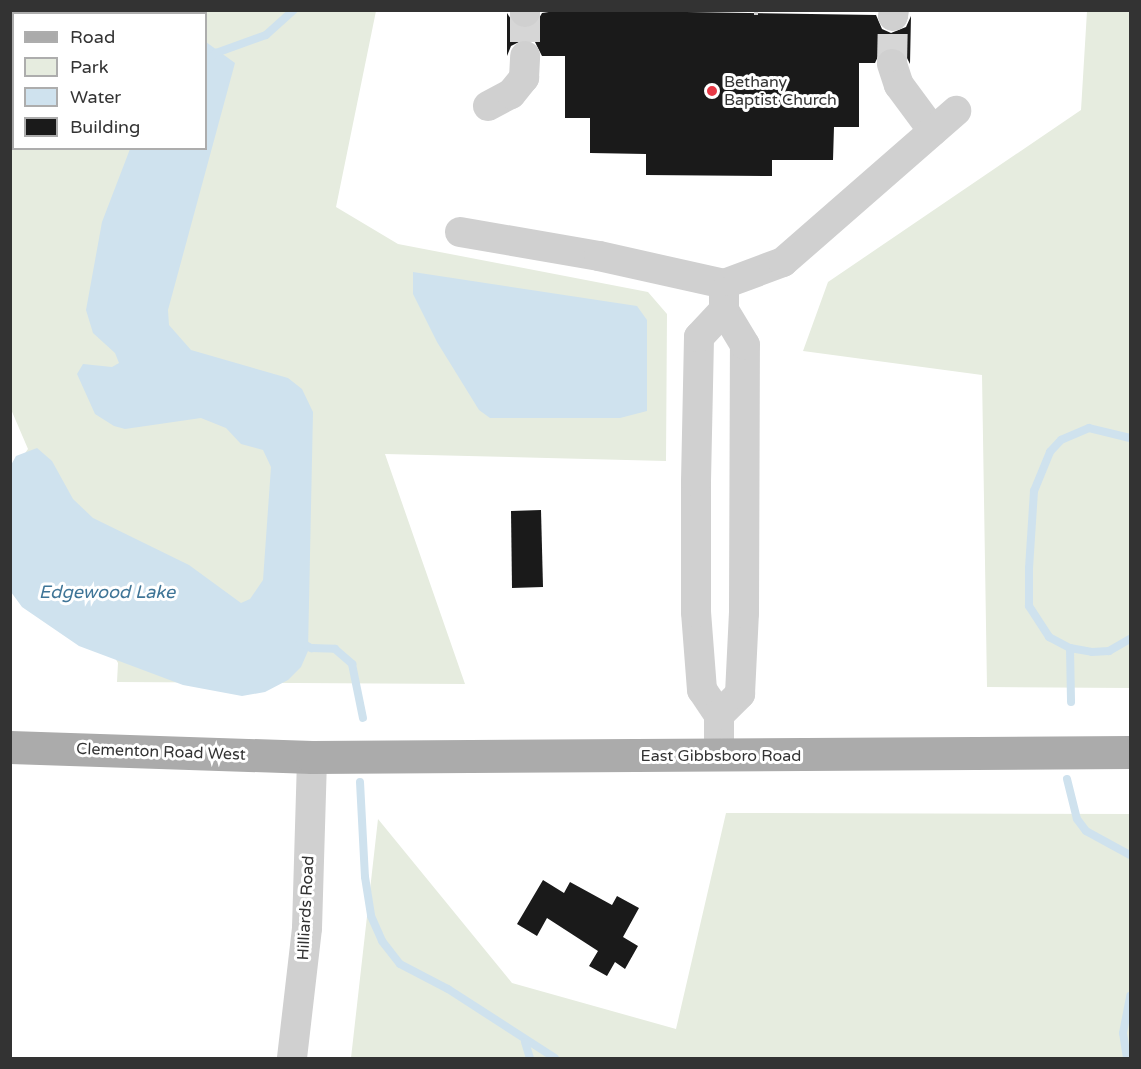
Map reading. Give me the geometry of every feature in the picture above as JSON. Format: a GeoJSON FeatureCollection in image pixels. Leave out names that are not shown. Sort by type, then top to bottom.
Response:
{"type":"FeatureCollection","features":[{"type":"Feature","properties":{"kind":"main road","name":"Clementon Road West"},"geometry":{"type":"LineString","coordinates":[[10,747],[312,757]]}},
{"type":"Feature","properties":{"kind":"main road","name":"East Gibbsboro Road"},"geometry":{"type":"LineString","coordinates":[[312,757],[1131,752]]}},
{"type":"Feature","properties":{"kind":"street"},"geometry":{"type":"LineString","coordinates":[[488,106],[511,94],[524,78],[525,56]]}},
{"type":"Feature","properties":{"kind":"street"},"geometry":{"type":"LineString","coordinates":[[892,64],[898,85],[933,131]]}},
{"type":"Feature","properties":{"kind":"street"},"geometry":{"type":"LineString","coordinates":[[718,756],[719,715],[702,690],[696,612],[699,337],[724,297],[783,262],[956,111]]}},
{"type":"Feature","properties":{"kind":"street"},"geometry":{"type":"LineString","coordinates":[[460,232],[599,256],[724,297],[745,345],[744,613],[740,694],[719,715]]}},
{"type":"Feature","properties":{"kind":"street"},"geometry":{"type":"LineString","coordinates":[[696,481],[745,484]]}},
{"type":"Feature","properties":{"kind":"street"},"geometry":{"type":"LineString","coordinates":[[696,612],[744,613]]}},
{"type":"Feature","properties":{"kind":"street","name":"Hilliards Road"},"geometry":{"type":"LineString","coordinates":[[292,1059],[307,928],[312,757]]}},
{"type":"Feature","properties":{"kind":"green space"},"geometry":{"type":"Polygon","coordinates":[[[11,11],[376,11],[336,207],[398,244],[648,292],[667,314],[666,461],[385,454],[465,684],[117,682],[118,663],[11,473],[28,449],[10,407],[11,11]]]}},
{"type":"Feature","properties":{"kind":"green space"},"geometry":{"type":"Polygon","coordinates":[[[1087,11],[1130,11],[1130,688],[987,687],[982,375],[803,351],[828,282],[1081,110],[1087,11]]]}},
{"type":"Feature","properties":{"kind":"green space"},"geometry":{"type":"Polygon","coordinates":[[[726,813],[1130,814],[1130,1058],[351,1058],[378,819],[512,983],[676,1029],[726,813]]]}},
{"type":"Feature","properties":{"kind":"water","name":"Edgewood Lake"},"geometry":{"type":"Polygon","coordinates":[[[207,43],[235,63],[168,310],[169,325],[191,350],[288,378],[302,389],[313,412],[308,651],[301,667],[288,680],[265,692],[242,696],[183,685],[79,646],[22,607],[11,592],[11,465],[16,456],[37,448],[52,461],[73,499],[93,518],[189,565],[241,603],[250,599],[263,580],[271,467],[263,450],[241,444],[226,428],[201,418],[125,429],[114,426],[95,414],[77,374],[83,364],[112,367],[119,363],[115,353],[93,333],[86,310],[102,222],[130,150],[207,150],[207,43]]]}},
{"type":"Feature","properties":{"kind":"water"},"geometry":{"type":"Polygon","coordinates":[[[413,272],[637,306],[647,320],[647,411],[620,418],[490,418],[479,410],[437,342],[413,294],[413,272]]]}},
{"type":"Feature","properties":{"kind":"building","name":"Bethany Baptist Church"},"geometry":{"type":"Polygon","coordinates":[[[562,10],[876,15],[882,29],[891,33],[906,27],[911,16],[910,64],[904,52],[895,47],[880,52],[875,63],[859,63],[859,127],[834,127],[833,160],[772,160],[772,176],[646,175],[646,154],[590,153],[590,118],[565,118],[565,56],[542,56],[535,42],[525,39],[511,46],[507,56],[507,13],[516,27],[526,29],[534,27],[542,13],[562,10]]]}},
{"type":"Feature","properties":{"kind":"building"},"geometry":{"type":"Polygon","coordinates":[[[541,510],[543,587],[512,588],[511,511],[541,510]]]}},
{"type":"Feature","properties":{"kind":"building"},"geometry":{"type":"Polygon","coordinates":[[[543,880],[564,893],[570,882],[612,905],[617,896],[639,908],[623,937],[638,946],[625,969],[615,962],[607,976],[589,966],[598,951],[547,918],[537,936],[517,924],[543,880]]]}},
{"type":"Feature","properties":{"kind":"waterway"},"geometry":{"type":"LineString","coordinates":[[207,60],[216,53],[266,35],[294,10]]}},
{"type":"Feature","properties":{"kind":"waterway"},"geometry":{"type":"LineString","coordinates":[[1130,438],[1089,428],[1061,440],[1050,452],[1034,491],[1029,568],[1029,606],[1049,637],[1070,648],[1092,652],[1109,651],[1130,639]]}},
{"type":"Feature","properties":{"kind":"waterway"},"geometry":{"type":"LineString","coordinates":[[300,642],[311,648],[335,649],[352,664],[363,718]]}},
{"type":"Feature","properties":{"kind":"waterway"},"geometry":{"type":"LineString","coordinates":[[1070,648],[1071,702]]}},
{"type":"Feature","properties":{"kind":"waterway"},"geometry":{"type":"LineString","coordinates":[[1067,779],[1077,819],[1086,831],[1130,855]]}},
{"type":"Feature","properties":{"kind":"waterway"},"geometry":{"type":"LineString","coordinates":[[360,782],[365,877],[371,916],[382,941],[400,964],[448,989],[555,1058]]}},
{"type":"Feature","properties":{"kind":"waterway"},"geometry":{"type":"LineString","coordinates":[[1127,1058],[1123,1033],[1130,996]]}},
{"type":"Feature","properties":{"kind":"waterway"},"geometry":{"type":"LineString","coordinates":[[525,1042],[530,1058]]}},
{"type":"Feature","properties":{"kind":"tunnel"},"geometry":{"type":"LineString","coordinates":[[525,12],[525,56]]}},
{"type":"Feature","properties":{"kind":"tunnel"},"geometry":{"type":"LineString","coordinates":[[892,64],[893,16]]}},
{"type":"Feature","properties":{"kind":"place","name":"Bethany Baptist Church"},"geometry":{"type":"Point","coordinates":[712,91]}}]}
